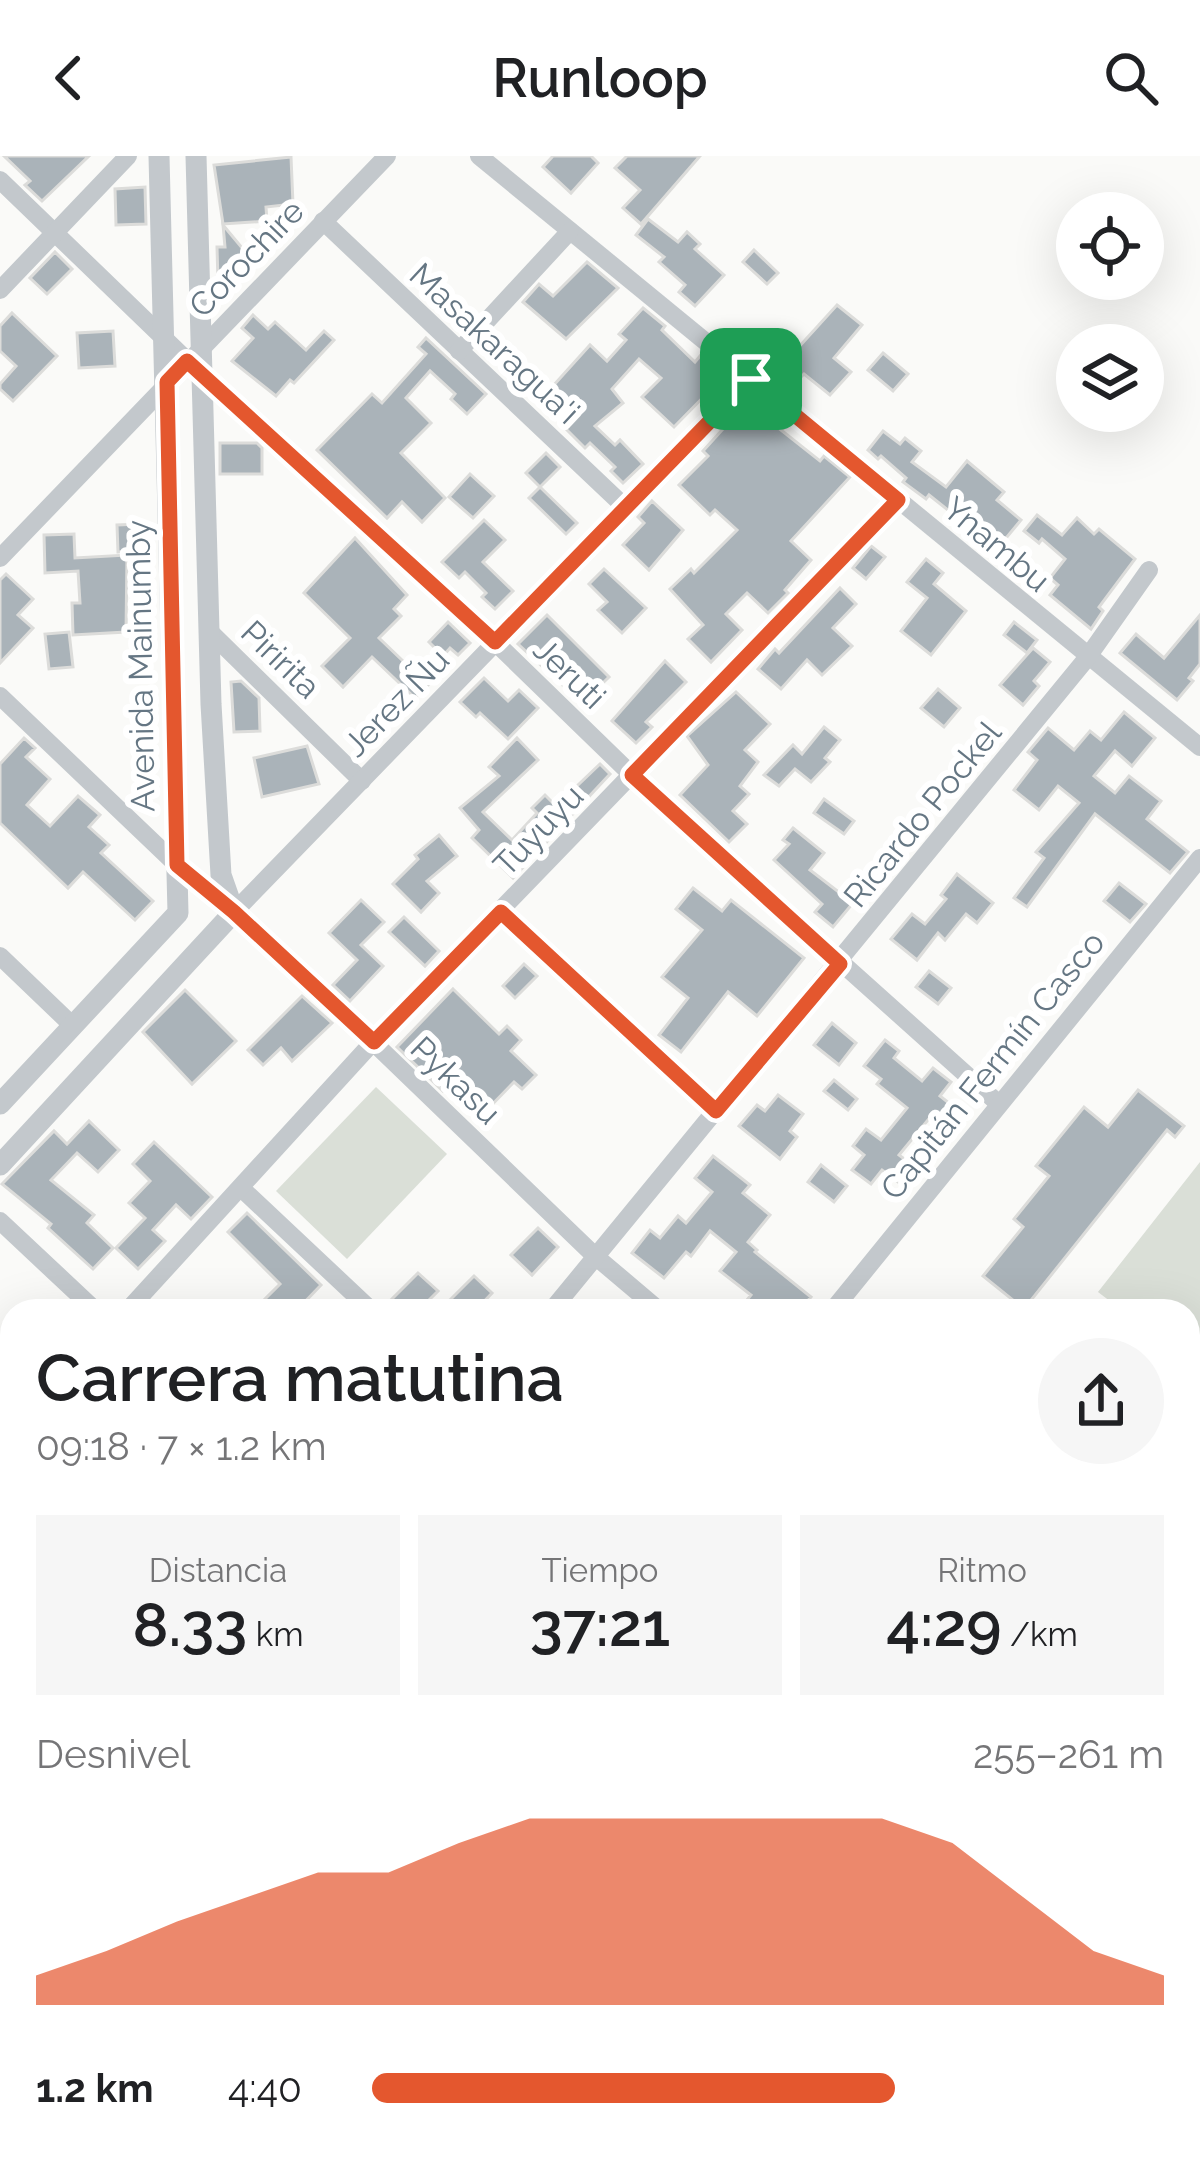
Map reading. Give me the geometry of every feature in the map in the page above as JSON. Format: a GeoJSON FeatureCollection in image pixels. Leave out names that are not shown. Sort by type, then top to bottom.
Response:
{"type":"FeatureCollection","features":[{"type":"Feature","properties":{"kind":"street"},"geometry":{"type":"LineString","coordinates":[[0,290],[128,156]]}},
{"type":"Feature","properties":{"kind":"street","name":"Avenida Mainumby"},"geometry":{"type":"LineString","coordinates":[[0,1104],[178,913],[159,156]]}},
{"type":"Feature","properties":{"kind":"street","name":"Avenida Mainumby"},"geometry":{"type":"LineString","coordinates":[[196,156],[196,361],[220,875],[234,912]]}},
{"type":"Feature","properties":{"kind":"street","name":"Corochire"},"geometry":{"type":"LineString","coordinates":[[0,558],[167,382],[196,361],[387,156]]}},
{"type":"Feature","properties":{"kind":"street","name":"Ynambu"},"geometry":{"type":"LineString","coordinates":[[479,156],[1200,747]]}},
{"type":"Feature","properties":{"kind":"street","name":"Jeruti"},"geometry":{"type":"LineString","coordinates":[[0,180],[632,775],[999,1104]]}},
{"type":"Feature","properties":{"kind":"street","name":"Masakaragua'i"},"geometry":{"type":"LineString","coordinates":[[323,221],[626,508]]}},
{"type":"Feature","properties":{"kind":"street"},"geometry":{"type":"LineString","coordinates":[[460,351],[570,231]]}},
{"type":"Feature","properties":{"kind":"street","name":"Jerez Ñu"},"geometry":{"type":"LineString","coordinates":[[234,912],[751,379]]}},
{"type":"Feature","properties":{"kind":"street","name":"Tuyuyu"},"geometry":{"type":"LineString","coordinates":[[138,1299],[374,1042],[898,500]]}},
{"type":"Feature","properties":{"kind":"street","name":"Ricardo Pockel"},"geometry":{"type":"LineString","coordinates":[[561,1299],[1087,658],[1149,570]]}},
{"type":"Feature","properties":{"kind":"street","name":"Piririta"},"geometry":{"type":"LineString","coordinates":[[208,630],[362,781]]}},
{"type":"Feature","properties":{"kind":"street","name":"Pykasu"},"geometry":{"type":"LineString","coordinates":[[0,695],[646,1299]]}},
{"type":"Feature","properties":{"kind":"street","name":"Capitán Fermín Casco"},"geometry":{"type":"LineString","coordinates":[[842,1299],[1200,858]]}},
{"type":"Feature","properties":{"kind":"street"},"geometry":{"type":"LineString","coordinates":[[0,1165],[234,912]]}},
{"type":"Feature","properties":{"kind":"street"},"geometry":{"type":"LineString","coordinates":[[501,912],[716,1111]]}},
{"type":"Feature","properties":{"kind":"street"},"geometry":{"type":"LineString","coordinates":[[0,956],[73,1026]]}},
{"type":"Feature","properties":{"kind":"street"},"geometry":{"type":"LineString","coordinates":[[242,1188],[359,1299]]}},
{"type":"Feature","properties":{"kind":"street"},"geometry":{"type":"LineString","coordinates":[[0,1221],[83,1299]]}},
{"type":"Feature","properties":{"kind":"shaded area"},"geometry":{"type":"Polygon","coordinates":[[[376,1087],[447,1154],[347,1259],[276,1191],[376,1087]]]}},
{"type":"Feature","properties":{"kind":"shaded area"},"geometry":{"type":"Polygon","coordinates":[[[1200,1162],[1200,1299],[1107,1299],[1098,1292],[1200,1162]]]}},
{"type":"Feature","properties":{"kind":"building"},"geometry":{"type":"Polygon","coordinates":[[[4,156],[89,156],[42,201],[25,185],[30,181],[4,156]]]}},
{"type":"Feature","properties":{"kind":"building"},"geometry":{"type":"Polygon","coordinates":[[[553,156],[591,156],[598,163],[571,193],[543,167],[553,156]]]}},
{"type":"Feature","properties":{"kind":"building"},"geometry":{"type":"Polygon","coordinates":[[[627,156],[700,156],[641,224],[623,208],[640,190],[615,168],[627,156]]]}},
{"type":"Feature","properties":{"kind":"building"},"geometry":{"type":"Polygon","coordinates":[[[291,157],[293,204],[266,207],[267,221],[223,224],[214,165],[291,157]]]}},
{"type":"Feature","properties":{"kind":"building"},"geometry":{"type":"Polygon","coordinates":[[[145,187],[146,224],[116,225],[115,189],[145,187]]]}},
{"type":"Feature","properties":{"kind":"building"},"geometry":{"type":"Polygon","coordinates":[[[648,219],[678,242],[687,232],[700,244],[695,249],[724,275],[695,306],[679,292],[685,285],[659,262],[664,257],[636,235],[648,219]]]}},
{"type":"Feature","properties":{"kind":"building"},"geometry":{"type":"Polygon","coordinates":[[[223,225],[248,255],[218,282],[217,247],[225,247],[223,225]]]}},
{"type":"Feature","properties":{"kind":"building"},"geometry":{"type":"Polygon","coordinates":[[[754,250],[778,273],[767,284],[743,262],[754,250]]]}},
{"type":"Feature","properties":{"kind":"building"},"geometry":{"type":"Polygon","coordinates":[[[55,252],[72,269],[47,294],[30,278],[55,252]]]}},
{"type":"Feature","properties":{"kind":"building"},"geometry":{"type":"Polygon","coordinates":[[[587,262],[618,288],[566,339],[523,302],[539,284],[553,296],[587,262]]]}},
{"type":"Feature","properties":{"kind":"building"},"geometry":{"type":"Polygon","coordinates":[[[837,305],[862,325],[834,358],[851,372],[830,395],[804,374],[792,386],[777,371],[837,305]]]}},
{"type":"Feature","properties":{"kind":"building"},"geometry":{"type":"Polygon","coordinates":[[[643,308],[695,362],[700,356],[722,378],[674,427],[642,397],[661,378],[639,359],[612,389],[623,403],[595,426],[615,445],[620,440],[643,464],[623,483],[611,471],[615,467],[590,443],[585,448],[565,428],[571,421],[543,397],[590,345],[607,361],[626,340],[619,334],[643,308]]]}},
{"type":"Feature","properties":{"kind":"building"},"geometry":{"type":"Polygon","coordinates":[[[12,313],[57,356],[13,401],[0,389],[16,366],[0,351],[0,326],[12,313]]]}},
{"type":"Feature","properties":{"kind":"building"},"geometry":{"type":"Polygon","coordinates":[[[253,315],[268,329],[275,322],[306,350],[324,331],[334,340],[276,396],[232,361],[253,338],[242,328],[253,315]]]}},
{"type":"Feature","properties":{"kind":"building"},"geometry":{"type":"Polygon","coordinates":[[[113,331],[115,366],[79,368],[77,333],[113,331]]]}},
{"type":"Feature","properties":{"kind":"building"},"geometry":{"type":"Polygon","coordinates":[[[426,338],[486,394],[467,414],[451,399],[455,394],[430,371],[406,398],[431,423],[401,453],[445,498],[422,522],[402,502],[387,518],[317,450],[372,394],[382,403],[426,354],[418,347],[426,338]]]}},
{"type":"Feature","properties":{"kind":"building"},"geometry":{"type":"Polygon","coordinates":[[[883,353],[908,374],[893,391],[868,370],[883,353]]]}},
{"type":"Feature","properties":{"kind":"building"},"geometry":{"type":"Polygon","coordinates":[[[752,397],[784,428],[781,430],[820,461],[824,456],[850,477],[791,541],[811,560],[785,590],[788,593],[768,613],[747,593],[726,614],[742,630],[711,662],[688,639],[703,625],[670,589],[691,569],[694,573],[737,530],[715,510],[710,515],[679,485],[708,456],[703,451],[752,397]]]}},
{"type":"Feature","properties":{"kind":"building"},"geometry":{"type":"Polygon","coordinates":[[[883,431],[900,444],[905,438],[921,451],[912,462],[946,487],[967,461],[1004,492],[997,500],[1021,520],[997,549],[929,495],[926,499],[903,482],[906,478],[868,450],[883,431]]]}},
{"type":"Feature","properties":{"kind":"building"},"geometry":{"type":"Polygon","coordinates":[[[220,443],[257,443],[262,448],[262,474],[220,474],[220,443]]]}},
{"type":"Feature","properties":{"kind":"building"},"geometry":{"type":"Polygon","coordinates":[[[546,453],[560,467],[540,487],[526,473],[546,453]]]}},
{"type":"Feature","properties":{"kind":"building"},"geometry":{"type":"Polygon","coordinates":[[[470,474],[494,496],[473,518],[449,497],[470,474]]]}},
{"type":"Feature","properties":{"kind":"building"},"geometry":{"type":"Polygon","coordinates":[[[540,487],[577,523],[566,534],[529,498],[540,487]]]}},
{"type":"Feature","properties":{"kind":"building"},"geometry":{"type":"Polygon","coordinates":[[[652,501],[683,530],[649,570],[623,545],[644,523],[638,517],[652,501]]]}},
{"type":"Feature","properties":{"kind":"building"},"geometry":{"type":"Polygon","coordinates":[[[1037,515],[1062,535],[1077,518],[1094,534],[1099,529],[1135,559],[1099,607],[1103,611],[1091,629],[1050,595],[1058,585],[1050,578],[1065,559],[1024,531],[1037,515]]]}},
{"type":"Feature","properties":{"kind":"building"},"geometry":{"type":"Polygon","coordinates":[[[484,520],[505,540],[483,562],[513,591],[495,609],[465,572],[459,578],[442,562],[484,520]]]}},
{"type":"Feature","properties":{"kind":"building"},"geometry":{"type":"Polygon","coordinates":[[[141,524],[142,551],[118,552],[117,525],[141,524]]]}},
{"type":"Feature","properties":{"kind":"building"},"geometry":{"type":"Polygon","coordinates":[[[74,534],[75,558],[127,555],[126,632],[73,635],[72,603],[80,603],[78,571],[45,573],[44,535],[74,534]]]}},
{"type":"Feature","properties":{"kind":"building"},"geometry":{"type":"Polygon","coordinates":[[[355,538],[407,595],[394,609],[401,616],[379,638],[428,685],[415,698],[372,657],[343,687],[322,666],[350,638],[304,593],[355,538]]]}},
{"type":"Feature","properties":{"kind":"building"},"geometry":{"type":"Polygon","coordinates":[[[871,546],[885,557],[866,579],[853,568],[871,546]]]}},
{"type":"Feature","properties":{"kind":"building"},"geometry":{"type":"Polygon","coordinates":[[[926,559],[943,573],[934,584],[966,611],[931,655],[901,631],[927,598],[907,582],[926,559]]]}},
{"type":"Feature","properties":{"kind":"building"},"geometry":{"type":"Polygon","coordinates":[[[604,569],[646,608],[622,633],[598,610],[607,602],[589,584],[604,569]]]}},
{"type":"Feature","properties":{"kind":"building"},"geometry":{"type":"Polygon","coordinates":[[[6,574],[33,599],[18,615],[33,628],[0,663],[0,580],[6,574]]]}},
{"type":"Feature","properties":{"kind":"building"},"geometry":{"type":"Polygon","coordinates":[[[840,588],[856,604],[833,628],[852,646],[822,675],[807,660],[781,689],[758,669],[840,588]]]}},
{"type":"Feature","properties":{"kind":"building"},"geometry":{"type":"Polygon","coordinates":[[[547,615],[609,677],[582,703],[518,644],[547,615]]]}},
{"type":"Feature","properties":{"kind":"building"},"geometry":{"type":"Polygon","coordinates":[[[1200,615],[1200,664],[1177,700],[1120,653],[1136,634],[1164,658],[1200,615]]]}},
{"type":"Feature","properties":{"kind":"building"},"geometry":{"type":"Polygon","coordinates":[[[448,622],[470,643],[458,655],[450,648],[443,656],[429,642],[448,622]]]}},
{"type":"Feature","properties":{"kind":"building"},"geometry":{"type":"Polygon","coordinates":[[[1014,622],[1037,640],[1027,653],[1004,635],[1014,622]]]}},
{"type":"Feature","properties":{"kind":"building"},"geometry":{"type":"Polygon","coordinates":[[[69,632],[73,667],[49,669],[45,634],[69,632]]]}},
{"type":"Feature","properties":{"kind":"building"},"geometry":{"type":"Polygon","coordinates":[[[1033,648],[1050,662],[1023,705],[1000,685],[1033,648]]]}},
{"type":"Feature","properties":{"kind":"building"},"geometry":{"type":"Polygon","coordinates":[[[665,661],[686,682],[646,722],[652,727],[636,743],[612,721],[665,661]]]}},
{"type":"Feature","properties":{"kind":"building"},"geometry":{"type":"Polygon","coordinates":[[[484,678],[508,701],[519,690],[538,708],[508,739],[460,702],[484,678]]]}},
{"type":"Feature","properties":{"kind":"building"},"geometry":{"type":"Polygon","coordinates":[[[241,681],[259,698],[260,731],[234,732],[231,682],[241,681]]]}},
{"type":"Feature","properties":{"kind":"building"},"geometry":{"type":"Polygon","coordinates":[[[938,689],[960,708],[944,727],[921,708],[938,689]]]}},
{"type":"Feature","properties":{"kind":"building"},"geometry":{"type":"Polygon","coordinates":[[[736,692],[770,724],[745,750],[758,762],[740,786],[749,794],[733,811],[747,824],[729,842],[680,795],[708,765],[687,736],[736,692]]]}},
{"type":"Feature","properties":{"kind":"building"},"geometry":{"type":"Polygon","coordinates":[[[1124,712],[1155,738],[1132,766],[1115,751],[1094,776],[1115,793],[1129,776],[1161,801],[1147,819],[1188,852],[1170,873],[1095,814],[1027,907],[1014,898],[1044,858],[1036,852],[1079,803],[1058,786],[1039,810],[1014,790],[1037,760],[1028,752],[1048,728],[1074,750],[1090,731],[1101,740],[1124,712]]]}},
{"type":"Feature","properties":{"kind":"building"},"geometry":{"type":"Polygon","coordinates":[[[824,727],[840,740],[825,758],[830,762],[811,782],[795,769],[779,786],[764,775],[793,745],[802,754],[824,727]]]}},
{"type":"Feature","properties":{"kind":"building"},"geometry":{"type":"Polygon","coordinates":[[[24,738],[35,748],[26,757],[50,779],[27,805],[50,826],[78,796],[100,815],[89,827],[109,845],[101,853],[153,901],[135,920],[83,872],[68,888],[0,823],[0,764],[24,738]]]}},
{"type":"Feature","properties":{"kind":"building"},"geometry":{"type":"Polygon","coordinates":[[[517,738],[538,760],[483,812],[512,840],[537,813],[532,808],[545,795],[556,806],[600,764],[610,774],[513,878],[472,838],[479,830],[460,808],[499,776],[489,767],[517,738]]]}},
{"type":"Feature","properties":{"kind":"building"},"geometry":{"type":"Polygon","coordinates":[[[307,746],[319,784],[262,797],[254,758],[307,746]]]}},
{"type":"Feature","properties":{"kind":"building"},"geometry":{"type":"Polygon","coordinates":[[[824,799],[854,821],[844,834],[814,813],[824,799]]]}},
{"type":"Feature","properties":{"kind":"building"},"geometry":{"type":"Polygon","coordinates":[[[793,828],[824,853],[810,870],[853,903],[833,927],[815,912],[822,904],[774,860],[789,844],[783,840],[793,828]]]}},
{"type":"Feature","properties":{"kind":"building"},"geometry":{"type":"Polygon","coordinates":[[[439,835],[457,856],[427,881],[439,893],[421,912],[393,884],[418,859],[415,855],[439,835]]]}},
{"type":"Feature","properties":{"kind":"building"},"geometry":{"type":"Polygon","coordinates":[[[957,874],[993,903],[977,923],[966,914],[945,940],[938,933],[917,960],[891,939],[912,914],[925,924],[946,899],[941,895],[957,874]]]}},
{"type":"Feature","properties":{"kind":"building"},"geometry":{"type":"Polygon","coordinates":[[[1119,883],[1146,904],[1130,922],[1104,901],[1119,883]]]}},
{"type":"Feature","properties":{"kind":"building"},"geometry":{"type":"Polygon","coordinates":[[[693,888],[722,911],[731,900],[804,958],[757,1016],[728,992],[681,1052],[659,1035],[688,998],[662,977],[702,930],[676,909],[693,888]]]}},
{"type":"Feature","properties":{"kind":"building"},"geometry":{"type":"Polygon","coordinates":[[[361,900],[384,922],[361,945],[383,966],[350,1001],[333,985],[357,960],[329,933],[361,900]]]}},
{"type":"Feature","properties":{"kind":"building"},"geometry":{"type":"Polygon","coordinates":[[[404,917],[439,951],[425,966],[389,932],[404,917]]]}},
{"type":"Feature","properties":{"kind":"building"},"geometry":{"type":"Polygon","coordinates":[[[524,964],[537,976],[515,998],[503,986],[524,964]]]}},
{"type":"Feature","properties":{"kind":"building"},"geometry":{"type":"Polygon","coordinates":[[[929,971],[951,988],[938,1004],[916,987],[929,971]]]}},
{"type":"Feature","properties":{"kind":"building"},"geometry":{"type":"Polygon","coordinates":[[[453,989],[499,1034],[507,1026],[521,1040],[511,1051],[536,1075],[522,1089],[514,1082],[482,1115],[472,1106],[482,1096],[459,1074],[443,1091],[397,1047],[453,989]]]}},
{"type":"Feature","properties":{"kind":"building"},"geometry":{"type":"Polygon","coordinates":[[[185,990],[236,1041],[192,1084],[143,1032],[185,990]]]}},
{"type":"Feature","properties":{"kind":"building"},"geometry":{"type":"Polygon","coordinates":[[[302,996],[332,1023],[292,1061],[281,1048],[263,1065],[248,1050],[302,996]]]}},
{"type":"Feature","properties":{"kind":"building"},"geometry":{"type":"Polygon","coordinates":[[[832,1023],[856,1043],[839,1065],[814,1045],[832,1023]]]}},
{"type":"Feature","properties":{"kind":"building"},"geometry":{"type":"Polygon","coordinates":[[[885,1040],[899,1051],[894,1058],[922,1081],[933,1068],[951,1082],[940,1096],[964,1115],[952,1130],[932,1115],[899,1155],[912,1165],[898,1182],[882,1170],[871,1184],[852,1170],[864,1155],[853,1146],[866,1129],[881,1140],[907,1108],[877,1084],[881,1079],[864,1066],[885,1040]]]}},
{"type":"Feature","properties":{"kind":"building"},"geometry":{"type":"Polygon","coordinates":[[[834,1080],[857,1099],[848,1110],[824,1091],[834,1080]]]}},
{"type":"Feature","properties":{"kind":"building"},"geometry":{"type":"Polygon","coordinates":[[[1138,1090],[1184,1126],[1175,1137],[1167,1130],[1032,1299],[1012,1299],[983,1276],[1023,1227],[1014,1219],[1049,1176],[1036,1166],[1084,1107],[1108,1127],[1138,1090]]]}},
{"type":"Feature","properties":{"kind":"building"},"geometry":{"type":"Polygon","coordinates":[[[778,1095],[803,1114],[790,1131],[797,1137],[780,1159],[739,1126],[757,1105],[765,1111],[778,1095]]]}},
{"type":"Feature","properties":{"kind":"building"},"geometry":{"type":"Polygon","coordinates":[[[89,1121],[119,1150],[98,1172],[77,1153],[51,1180],[94,1215],[87,1223],[113,1248],[93,1269],[48,1228],[51,1224],[2,1184],[54,1131],[67,1144],[89,1121]]]}},
{"type":"Feature","properties":{"kind":"building"},"geometry":{"type":"Polygon","coordinates":[[[154,1142],[212,1197],[191,1219],[176,1205],[153,1230],[165,1241],[138,1269],[116,1248],[145,1218],[129,1203],[150,1181],[133,1164],[154,1142]]]}},
{"type":"Feature","properties":{"kind":"building"},"geometry":{"type":"Polygon","coordinates":[[[713,1156],[750,1185],[743,1193],[770,1215],[748,1242],[809,1299],[748,1299],[751,1295],[720,1271],[736,1252],[710,1231],[691,1256],[686,1252],[664,1278],[632,1253],[650,1230],[660,1238],[678,1216],[686,1223],[712,1192],[695,1178],[713,1156]]]}},
{"type":"Feature","properties":{"kind":"building"},"geometry":{"type":"Polygon","coordinates":[[[821,1165],[847,1186],[834,1202],[808,1182],[821,1165]]]}},
{"type":"Feature","properties":{"kind":"building"},"geometry":{"type":"Polygon","coordinates":[[[247,1213],[321,1285],[308,1299],[265,1299],[280,1284],[228,1232],[247,1213]]]}},
{"type":"Feature","properties":{"kind":"building"},"geometry":{"type":"Polygon","coordinates":[[[538,1228],[558,1247],[532,1275],[511,1255],[538,1228]]]}},
{"type":"Feature","properties":{"kind":"building"},"geometry":{"type":"Polygon","coordinates":[[[418,1273],[438,1291],[430,1299],[392,1299],[418,1273]]]}},
{"type":"Feature","properties":{"kind":"building"},"geometry":{"type":"Polygon","coordinates":[[[474,1276],[492,1293],[486,1299],[451,1299],[474,1276]]]}},
{"type":"Feature","properties":{"kind":"route"},"geometry":{"type":"LineString","coordinates":[[187,361],[495,642],[751,379],[898,500],[632,775],[840,964],[716,1111],[501,912],[374,1042],[177,865],[167,382],[187,361]]}}]}
